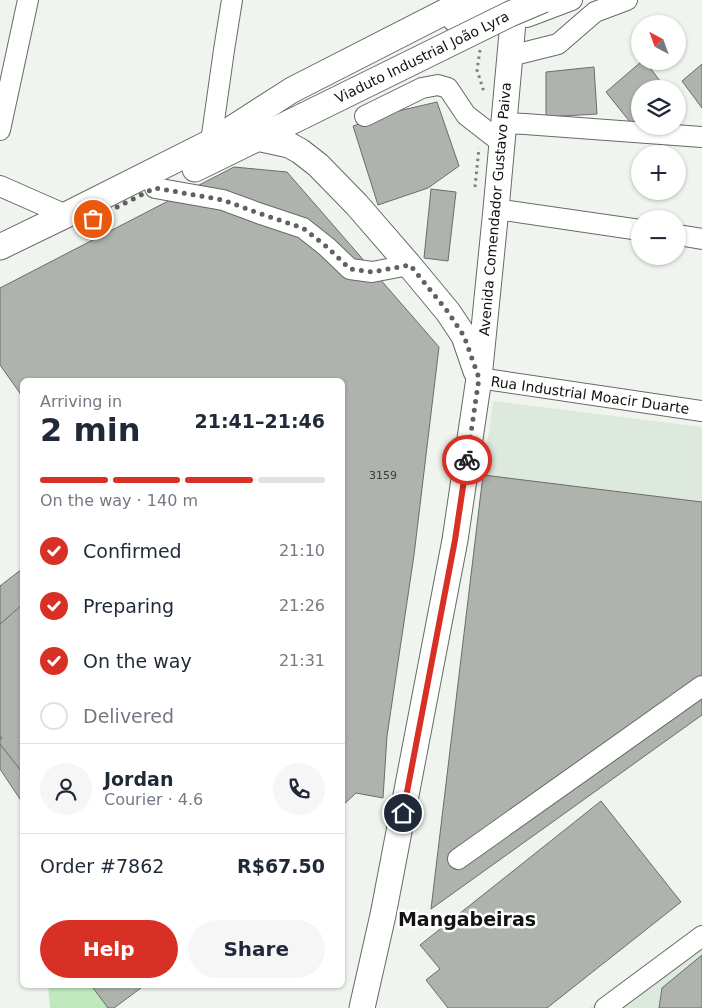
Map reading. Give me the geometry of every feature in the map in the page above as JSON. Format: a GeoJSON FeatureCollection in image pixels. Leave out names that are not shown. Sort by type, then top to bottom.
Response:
{"type":"FeatureCollection","features":[{"type":"Feature","properties":{"kind":"main road"},"geometry":{"type":"LineString","coordinates":[[211,142],[292,90],[468,0]]}},
{"type":"Feature","properties":{"kind":"main road"},"geometry":{"type":"LineString","coordinates":[[0,266],[257,138],[300,108],[492,0]]}},
{"type":"Feature","properties":{"kind":"main road","name":"Viaduto Industrial João Lyra"},"geometry":{"type":"LineString","coordinates":[[300,108],[542,0]]}},
{"type":"Feature","properties":{"kind":"main road","name":"Avenida Comendador Gustavo Paiva"},"geometry":{"type":"LineString","coordinates":[[362,1008],[383,914],[455,540],[479,378],[514,11]]}},
{"type":"Feature","properties":{"kind":"main road"},"geometry":{"type":"LineString","coordinates":[[0,247],[211,142],[300,108]]}},
{"type":"Feature","properties":{"kind":"main road"},"geometry":{"type":"LineString","coordinates":[[257,138],[289,145],[300,151],[318,165],[357,206],[410,265],[448,312],[464,336],[479,378]]}},
{"type":"Feature","properties":{"kind":"street"},"geometry":{"type":"LineString","coordinates":[[0,130],[28,0]]}},
{"type":"Feature","properties":{"kind":"street"},"geometry":{"type":"LineString","coordinates":[[211,142],[232,0]]}},
{"type":"Feature","properties":{"kind":"street"},"geometry":{"type":"LineString","coordinates":[[514,11],[572,0]]}},
{"type":"Feature","properties":{"kind":"street"},"geometry":{"type":"LineString","coordinates":[[510,56],[558,44],[595,12],[627,0]]}},
{"type":"Feature","properties":{"kind":"street"},"geometry":{"type":"LineString","coordinates":[[365,116],[422,88],[438,85],[448,88],[466,115],[503,133],[535,124],[702,136]]}},
{"type":"Feature","properties":{"kind":"street"},"geometry":{"type":"LineString","coordinates":[[0,186],[66,215]]}},
{"type":"Feature","properties":{"kind":"street"},"geometry":{"type":"LineString","coordinates":[[155,188],[223,200],[303,228],[350,269],[372,272],[410,265]]}},
{"type":"Feature","properties":{"kind":"street"},"geometry":{"type":"LineString","coordinates":[[496,209],[631,229]]}},
{"type":"Feature","properties":{"kind":"street"},"geometry":{"type":"LineString","coordinates":[[686,237],[702,239]]}},
{"type":"Feature","properties":{"kind":"street","name":"Rua Industrial Moacir Duarte"},"geometry":{"type":"LineString","coordinates":[[479,378],[702,411]]}},
{"type":"Feature","properties":{"kind":"street"},"geometry":{"type":"LineString","coordinates":[[458,859],[702,686]]}},
{"type":"Feature","properties":{"kind":"street"},"geometry":{"type":"LineString","coordinates":[[605,1008],[702,936]]}},
{"type":"Feature","properties":{"kind":"shaded area"},"geometry":{"type":"Polygon","coordinates":[[[493,401],[702,427],[702,502],[483,475],[493,401]]]}},
{"type":"Feature","properties":{"kind":"shaded area"},"geometry":{"type":"Polygon","coordinates":[[[702,926],[702,1008],[589,1008],[702,926]]]}},
{"type":"Feature","properties":{"kind":"green space"},"geometry":{"type":"Polygon","coordinates":[[[48,988],[93,988],[108,1008],[50,1008],[48,988]]]}},
{"type":"Feature","properties":{"kind":"building"},"geometry":{"type":"Polygon","coordinates":[[[702,64],[702,108],[686,86],[686,80],[683,80],[702,64]]]}},
{"type":"Feature","properties":{"kind":"building"},"geometry":{"type":"Polygon","coordinates":[[[594,67],[597,114],[546,117],[546,72],[594,67]]]}},
{"type":"Feature","properties":{"kind":"building"},"geometry":{"type":"Polygon","coordinates":[[[632,70],[652,70],[659,80],[631,80],[631,123],[606,92],[632,70]]]}},
{"type":"Feature","properties":{"kind":"building"},"geometry":{"type":"Polygon","coordinates":[[[437,102],[459,166],[428,188],[378,205],[353,126],[398,111],[437,102]]]}},
{"type":"Feature","properties":{"kind":"building"},"geometry":{"type":"Polygon","coordinates":[[[234,167],[287,172],[439,347],[414,555],[387,736],[383,798],[356,793],[345,803],[345,378],[20,378],[20,393],[0,365],[0,288],[234,167]]]}},
{"type":"Feature","properties":{"kind":"building"},"geometry":{"type":"Polygon","coordinates":[[[431,189],[456,192],[448,261],[424,258],[431,189]]]}},
{"type":"Feature","properties":{"kind":"building"},"geometry":{"type":"Polygon","coordinates":[[[483,475],[702,502],[702,715],[431,909],[483,475]]]}},
{"type":"Feature","properties":{"kind":"building"},"geometry":{"type":"Polygon","coordinates":[[[20,571],[20,799],[0,769],[0,586],[20,571]]]}},
{"type":"Feature","properties":{"kind":"building"},"geometry":{"type":"Polygon","coordinates":[[[20,607],[20,769],[0,744],[2,738],[0,736],[0,624],[20,607]]]}},
{"type":"Feature","properties":{"kind":"building"},"geometry":{"type":"Polygon","coordinates":[[[601,801],[681,902],[547,1008],[448,1008],[426,980],[440,969],[420,945],[601,801]]]}},
{"type":"Feature","properties":{"kind":"building"},"geometry":{"type":"Polygon","coordinates":[[[702,955],[702,1008],[659,1008],[662,988],[702,955]]]}},
{"type":"Feature","properties":{"kind":"building"},"geometry":{"type":"Polygon","coordinates":[[[93,988],[141,988],[114,1008],[108,1008],[93,988]]]}},
{"type":"Feature","properties":{"kind":"way so far"},"geometry":{"type":"LineString","coordinates":[[93,219],[155,188],[223,200],[303,228],[350,269],[372,272],[410,265],[448,312],[464,336],[479,378],[467,460]]}},
{"type":"Feature","properties":{"kind":"district","name":"Mangabeiras"},"geometry":{"type":"Point","coordinates":[467,919]}},
{"type":"Feature","properties":{"kind":"route"},"geometry":{"type":"LineString","coordinates":[[403,813],[455,540],[467,460]]}}]}
